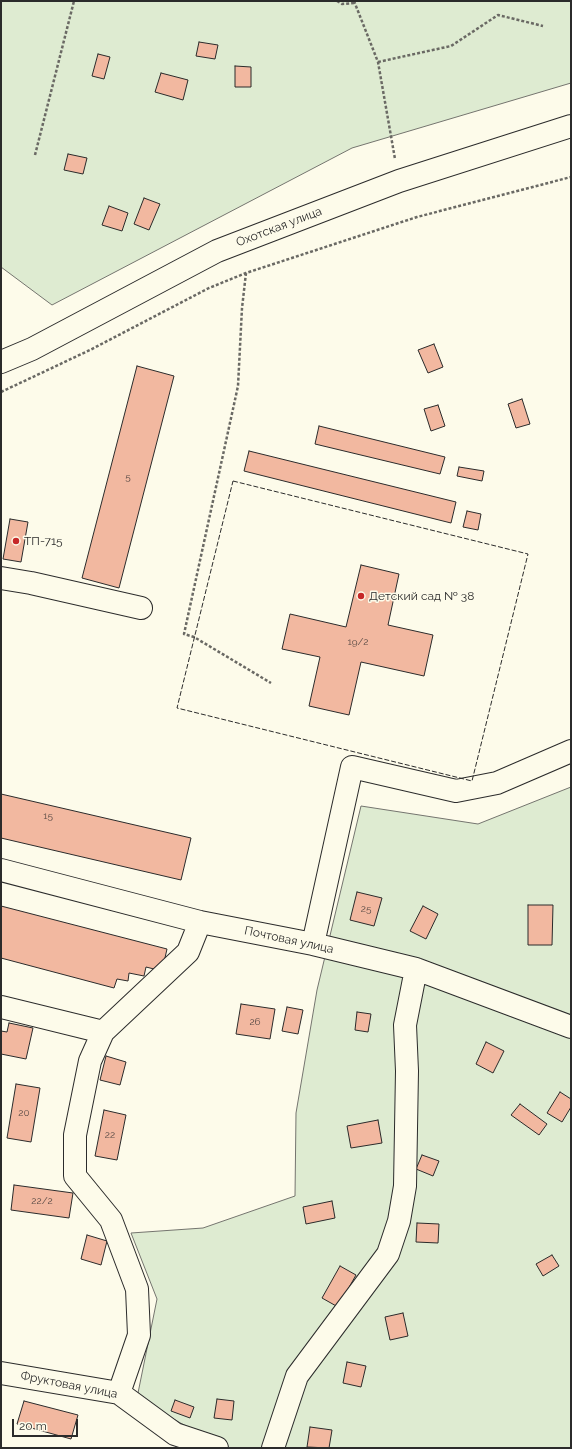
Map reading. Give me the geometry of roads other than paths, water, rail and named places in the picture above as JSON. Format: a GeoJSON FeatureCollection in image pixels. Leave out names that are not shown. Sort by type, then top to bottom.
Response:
{"type":"FeatureCollection","features":[{"type":"Feature","properties":{"kind":"street","name":"Охотская улица"},"geometry":{"type":"LineString","coordinates":[[1,362],[32,349],[217,251],[399,182],[571,126]]}},
{"type":"Feature","properties":{"kind":"street"},"geometry":{"type":"LineString","coordinates":[[1,578],[141,608]]}},
{"type":"Feature","properties":{"kind":"street"},"geometry":{"type":"LineString","coordinates":[[313,944],[352,766],[456,791],[497,783],[571,752]]}},
{"type":"Feature","properties":{"kind":"street","name":"Почтовая улица"},"geometry":{"type":"LineString","coordinates":[[1,870],[200,922],[313,944],[416,969],[571,1027]]}},
{"type":"Feature","properties":{"kind":"street"},"geometry":{"type":"LineString","coordinates":[[119,1392],[139,1335],[137,1289],[110,1220],[75,1176],[75,1134],[90,1061],[103,1032],[188,952],[200,922]]}},
{"type":"Feature","properties":{"kind":"street"},"geometry":{"type":"LineString","coordinates":[[273,1448],[297,1376],[388,1254],[400,1221],[404,1186],[407,1071],[405,1025],[416,969]]}},
{"type":"Feature","properties":{"kind":"street"},"geometry":{"type":"LineString","coordinates":[[1,1007],[103,1032]]}},
{"type":"Feature","properties":{"kind":"street","name":"Фруктовая улица"},"geometry":{"type":"LineString","coordinates":[[1,1373],[119,1392],[175,1434],[217,1448]]}},
{"type":"Feature","properties":{"kind":"place","name":"ТП-715"},"geometry":{"type":"Point","coordinates":[16,541]}},
{"type":"Feature","properties":{"kind":"place","name":"Детский сад № 38"},"geometry":{"type":"Point","coordinates":[361,596]}}]}
